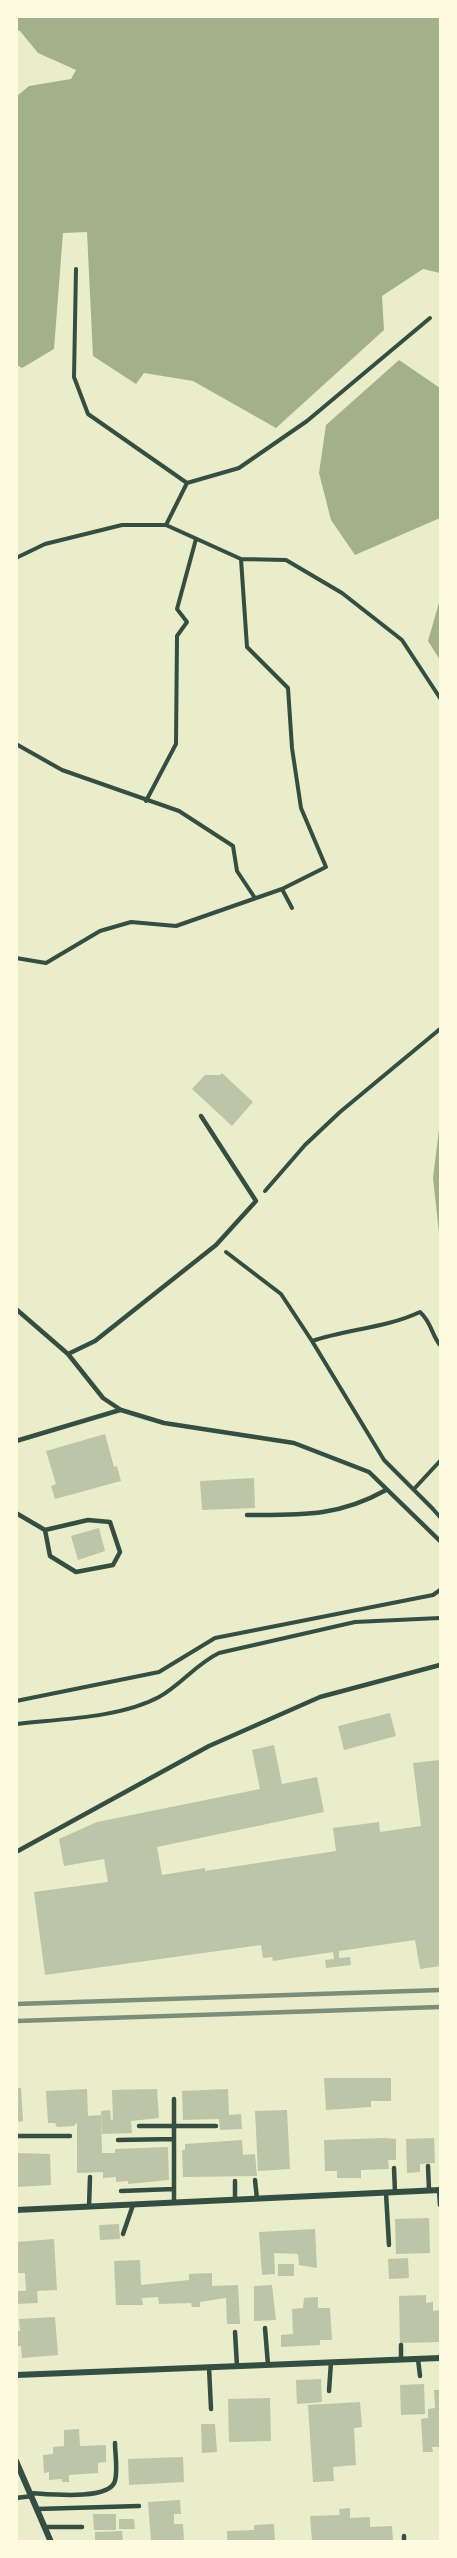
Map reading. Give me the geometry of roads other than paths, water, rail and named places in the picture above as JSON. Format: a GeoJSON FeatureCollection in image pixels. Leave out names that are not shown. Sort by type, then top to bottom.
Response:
{"type":"FeatureCollection","features":[{"type":"Feature","properties":{"kind":"street"},"geometry":{"type":"LineString","coordinates":[[16,2210],[440,2190]]}},
{"type":"Feature","properties":{"kind":"street"},"geometry":{"type":"LineString","coordinates":[[16,2375],[441,2358]]}},
{"type":"Feature","properties":{"kind":"street"},"geometry":{"type":"LineString","coordinates":[[16,2461],[19,2475],[31,2494],[51,2541]]}},
{"type":"Feature","properties":{"kind":"lane"},"geometry":{"type":"LineString","coordinates":[[68,1354],[95,1341],[216,1245],[256,1201],[201,1116]]}},
{"type":"Feature","properties":{"kind":"lane"},"geometry":{"type":"LineString","coordinates":[[16,1309],[68,1354],[103,1398],[121,1410],[164,1423],[294,1443],[369,1472],[441,1541]]}},
{"type":"Feature","properties":{"kind":"lane"},"geometry":{"type":"LineString","coordinates":[[18,1442],[121,1410]]}},
{"type":"Feature","properties":{"kind":"lane"},"geometry":{"type":"LineString","coordinates":[[247,1515],[313,1515],[366,1502],[386,1490]]}},
{"type":"Feature","properties":{"kind":"lane"},"geometry":{"type":"LineString","coordinates":[[16,1513],[45,1530],[88,1520],[110,1522],[120,1552],[113,1565],[76,1572],[50,1556],[45,1530]]}},
{"type":"Feature","properties":{"kind":"lane"},"geometry":{"type":"LineString","coordinates":[[16,1852],[209,1746],[321,1697],[441,1665]]}},
{"type":"Feature","properties":{"kind":"lane"},"geometry":{"type":"LineString","coordinates":[[174,2099],[174,2202]]}},
{"type":"Feature","properties":{"kind":"lane"},"geometry":{"type":"LineString","coordinates":[[139,2126],[216,2126]]}},
{"type":"Feature","properties":{"kind":"lane"},"geometry":{"type":"LineString","coordinates":[[16,2136],[70,2136]]}},
{"type":"Feature","properties":{"kind":"lane"},"geometry":{"type":"LineString","coordinates":[[118,2140],[174,2139]]}},
{"type":"Feature","properties":{"kind":"lane"},"geometry":{"type":"LineString","coordinates":[[428,2166],[429,2190]]}},
{"type":"Feature","properties":{"kind":"lane"},"geometry":{"type":"LineString","coordinates":[[394,2168],[395,2192]]}},
{"type":"Feature","properties":{"kind":"lane"},"geometry":{"type":"LineString","coordinates":[[89,2207],[90,2177]]}},
{"type":"Feature","properties":{"kind":"lane"},"geometry":{"type":"LineString","coordinates":[[255,2180],[257,2199]]}},
{"type":"Feature","properties":{"kind":"lane"},"geometry":{"type":"LineString","coordinates":[[235,2181],[235,2200]]}},
{"type":"Feature","properties":{"kind":"lane"},"geometry":{"type":"LineString","coordinates":[[121,2191],[174,2189]]}},
{"type":"Feature","properties":{"kind":"lane"},"geometry":{"type":"LineString","coordinates":[[440,2190],[441,2205]]}},
{"type":"Feature","properties":{"kind":"lane"},"geometry":{"type":"LineString","coordinates":[[386,2193],[389,2245]]}},
{"type":"Feature","properties":{"kind":"lane"},"geometry":{"type":"LineString","coordinates":[[123,2234],[133,2205]]}},
{"type":"Feature","properties":{"kind":"lane"},"geometry":{"type":"LineString","coordinates":[[265,2328],[268,2365]]}},
{"type":"Feature","properties":{"kind":"lane"},"geometry":{"type":"LineString","coordinates":[[235,2332],[237,2366]]}},
{"type":"Feature","properties":{"kind":"lane"},"geometry":{"type":"LineString","coordinates":[[400,2345],[401,2360]]}},
{"type":"Feature","properties":{"kind":"lane"},"geometry":{"type":"LineString","coordinates":[[417,2359],[420,2376]]}},
{"type":"Feature","properties":{"kind":"lane"},"geometry":{"type":"LineString","coordinates":[[329,2391],[331,2362]]}},
{"type":"Feature","properties":{"kind":"lane"},"geometry":{"type":"LineString","coordinates":[[209,2367],[211,2409]]}},
{"type":"Feature","properties":{"kind":"lane"},"geometry":{"type":"LineString","coordinates":[[16,2499],[31,2494],[61,2495],[105,2492],[111,2488],[115,2480],[115,2443]]}},
{"type":"Feature","properties":{"kind":"lane"},"geometry":{"type":"LineString","coordinates":[[37,2509],[139,2506]]}},
{"type":"Feature","properties":{"kind":"lane"},"geometry":{"type":"LineString","coordinates":[[45,2527],[82,2527]]}},
{"type":"Feature","properties":{"kind":"railway"},"geometry":{"type":"LineString","coordinates":[[16,2004],[440,1990]]}},
{"type":"Feature","properties":{"kind":"railway"},"geometry":{"type":"LineString","coordinates":[[16,2021],[440,2007]]}}]}
